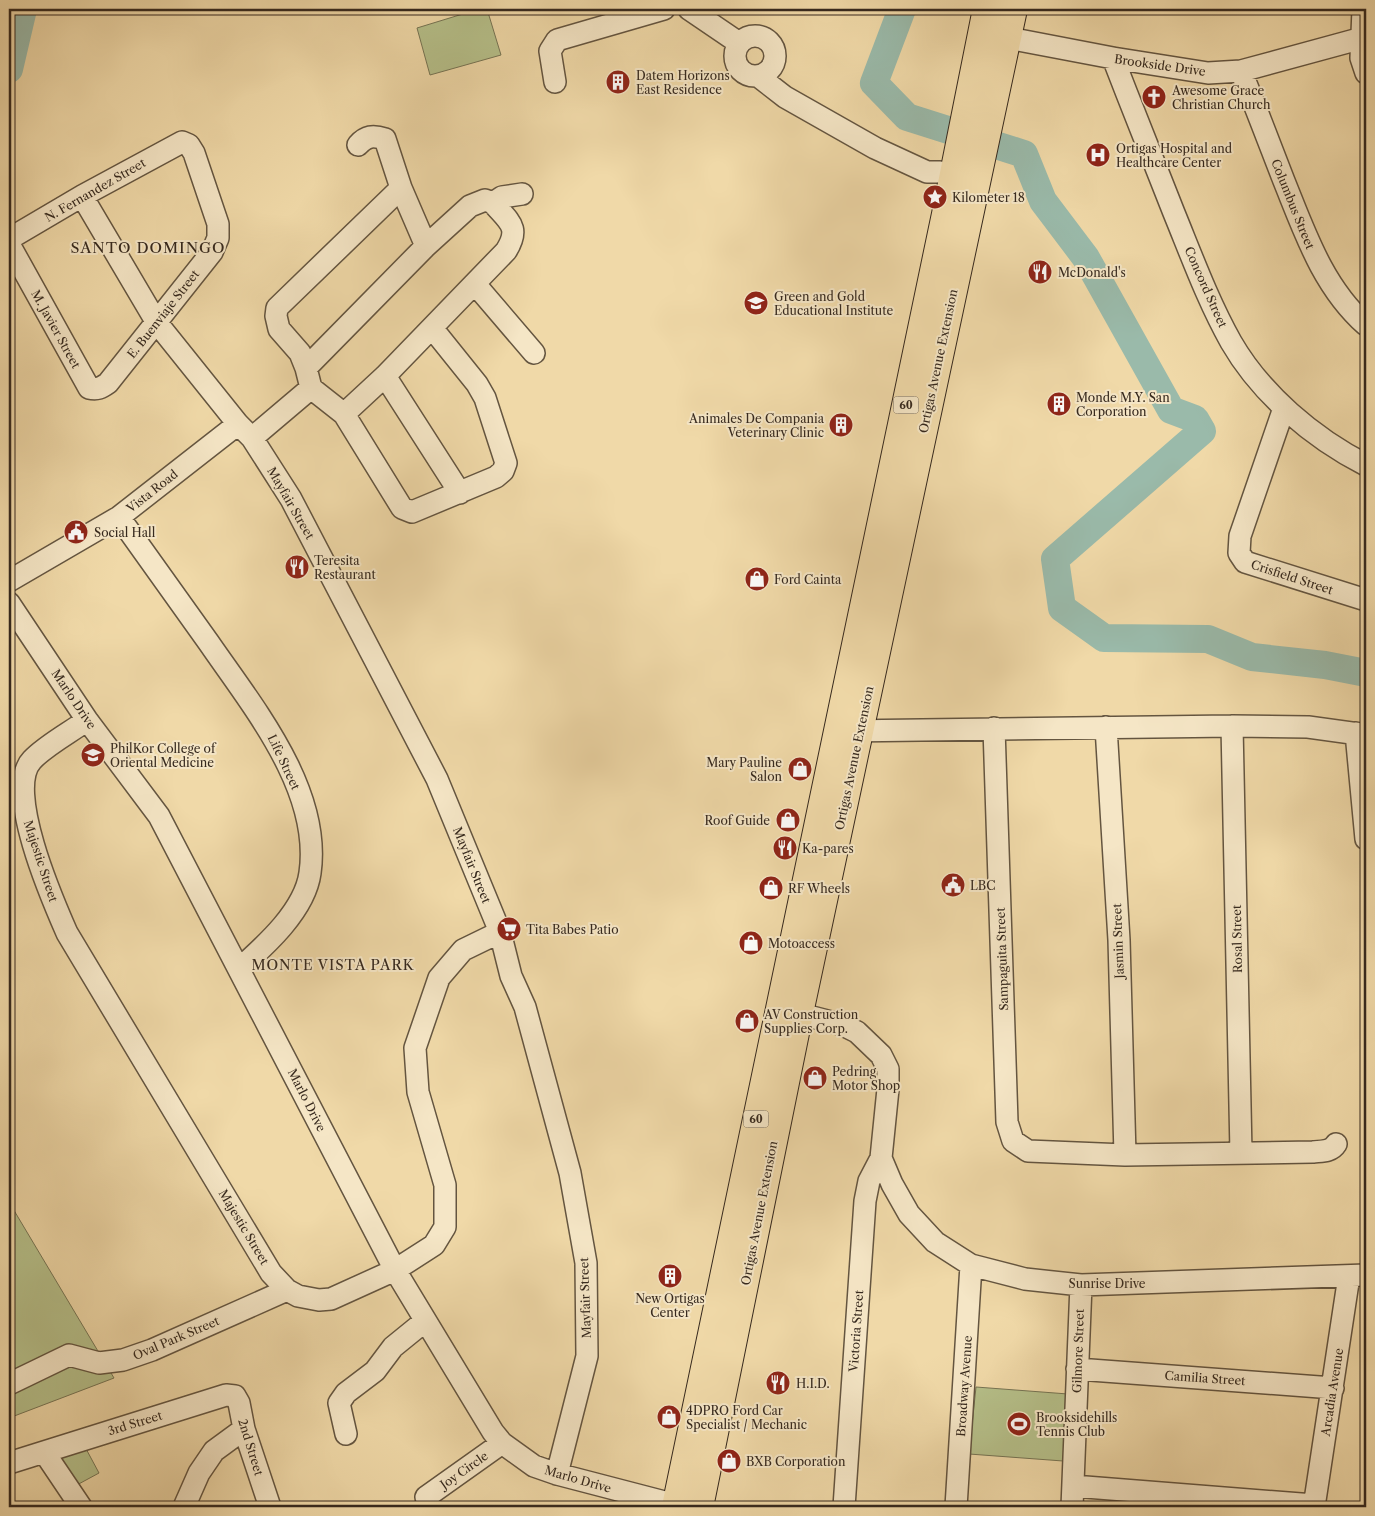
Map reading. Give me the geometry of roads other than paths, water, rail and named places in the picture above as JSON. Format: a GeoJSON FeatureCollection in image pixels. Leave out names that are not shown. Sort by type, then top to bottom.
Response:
{"type":"FeatureCollection","features":[{"type":"Feature","properties":{"kind":"main road","name":"Ortigas Avenue Extension"},"geometry":{"type":"LineString","coordinates":[[684,1506],[724,1331],[789,1011],[973,139],[992,26],[1013,9]]}},
{"type":"Feature","properties":{"kind":"main road","name":"Ortigas Avenue Extension"},"geometry":{"type":"LineString","coordinates":[[849,731],[947,175],[973,139]]}},
{"type":"Feature","properties":{"kind":"street"},"geometry":{"type":"LineString","coordinates":[[556,82],[550,51],[557,40],[664,9]]}},
{"type":"Feature","properties":{"kind":"street"},"geometry":{"type":"LineString","coordinates":[[689,9],[739,43]]}},
{"type":"Feature","properties":{"kind":"street"},"geometry":{"type":"LineString","coordinates":[[1363,9],[1361,58],[1366,73]]}},
{"type":"Feature","properties":{"kind":"street","name":"Brookside Drive"},"geometry":{"type":"LineString","coordinates":[[992,26],[1113,58],[1179,70],[1208,73],[1242,71],[1363,37]]}},
{"type":"Feature","properties":{"kind":"street"},"geometry":{"type":"LineString","coordinates":[[751,36],[765,38],[770,43],[775,54],[773,66],[764,74],[746,75],[737,66],[735,54],[739,43],[751,36]]}},
{"type":"Feature","properties":{"kind":"street","name":"Concord Street"},"geometry":{"type":"LineString","coordinates":[[1113,58],[1216,314],[1232,343],[1253,374],[1284,408],[1332,445],[1366,466]]}},
{"type":"Feature","properties":{"kind":"street","name":"Columbus Street"},"geometry":{"type":"LineString","coordinates":[[1242,71],[1311,251],[1331,285],[1355,315],[1366,325]]}},
{"type":"Feature","properties":{"kind":"street"},"geometry":{"type":"LineString","coordinates":[[764,74],[785,97],[875,148],[927,172],[947,175]]}},
{"type":"Feature","properties":{"kind":"street"},"geometry":{"type":"LineString","coordinates":[[358,145],[364,138],[375,135],[385,139],[401,188],[426,246]]}},
{"type":"Feature","properties":{"kind":"street","name":"N. Fernandez Street"},"geometry":{"type":"LineString","coordinates":[[9,240],[82,196],[182,142]]}},
{"type":"Feature","properties":{"kind":"street","name":"E. Buenviaje Street"},"geometry":{"type":"LineString","coordinates":[[89,388],[101,388],[108,383],[212,252],[218,238],[218,224],[194,153],[189,145],[182,142]]}},
{"type":"Feature","properties":{"kind":"street"},"geometry":{"type":"LineString","coordinates":[[401,188],[277,308],[276,316],[280,329],[300,353],[309,378],[344,414],[402,508],[412,512],[460,494],[496,477],[503,471],[506,463],[505,455],[477,384],[432,328]]}},
{"type":"Feature","properties":{"kind":"street","name":"Vista Road"},"geometry":{"type":"LineString","coordinates":[[9,581],[120,517],[245,431],[309,378],[426,246],[470,206],[485,200],[493,203],[502,197],[522,194]]}},
{"type":"Feature","properties":{"kind":"street","name":"Mayfair Street"},"geometry":{"type":"LineString","coordinates":[[82,196],[157,323],[245,431],[291,499],[437,779],[500,932],[511,976],[525,1007],[570,1174],[586,1263],[587,1356],[557,1474]]}},
{"type":"Feature","properties":{"kind":"street"},"geometry":{"type":"LineString","coordinates":[[344,414],[385,376],[506,251],[514,238],[513,226],[493,203]]}},
{"type":"Feature","properties":{"kind":"street","name":"M. Javier Street"},"geometry":{"type":"LineString","coordinates":[[9,244],[89,388]]}},
{"type":"Feature","properties":{"kind":"street"},"geometry":{"type":"LineString","coordinates":[[475,284],[534,353]]}},
{"type":"Feature","properties":{"kind":"street"},"geometry":{"type":"LineString","coordinates":[[385,376],[460,494]]}},
{"type":"Feature","properties":{"kind":"street","name":"Crisfield Street"},"geometry":{"type":"LineString","coordinates":[[1284,408],[1240,536],[1239,553],[1245,562],[1366,600]]}},
{"type":"Feature","properties":{"kind":"street","name":"Life Street"},"geometry":{"type":"LineString","coordinates":[[120,517],[275,738],[306,810],[310,848],[310,874],[296,909],[267,944],[240,969]]}},
{"type":"Feature","properties":{"kind":"street","name":"Marlo Drive"},"geometry":{"type":"LineString","coordinates":[[9,603],[88,720],[159,816],[395,1270],[493,1432],[502,1443],[534,1466],[557,1474],[684,1506]]}},
{"type":"Feature","properties":{"kind":"street","name":"Majestic Street"},"geometry":{"type":"LineString","coordinates":[[88,720],[31,760],[22,777],[22,802],[46,885],[72,941],[272,1273],[287,1290],[298,1296],[319,1300],[331,1299],[395,1270],[434,1244],[444,1227],[445,1185],[418,1092],[415,1048],[439,978],[463,950],[500,932]]}},
{"type":"Feature","properties":{"kind":"street"},"geometry":{"type":"LineString","coordinates":[[849,731],[1232,726],[1308,727],[1361,734],[1366,840]]}},
{"type":"Feature","properties":{"kind":"street","name":"Rosal Street"},"geometry":{"type":"LineString","coordinates":[[1232,726],[1241,1153]]}},
{"type":"Feature","properties":{"kind":"street","name":"Jasmin Street"},"geometry":{"type":"LineString","coordinates":[[1106,727],[1119,940],[1125,1155]]}},
{"type":"Feature","properties":{"kind":"street","name":"Sampaguita Street"},"geometry":{"type":"LineString","coordinates":[[994,728],[1007,1122],[1013,1142],[1028,1151],[1125,1155]]}},
{"type":"Feature","properties":{"kind":"street","name":"Sunrise Drive"},"geometry":{"type":"LineString","coordinates":[[789,1011],[850,1028],[857,1032],[881,1055],[888,1069],[888,1089],[881,1158],[892,1184],[909,1214],[935,1242],[971,1265],[1025,1280],[1080,1285],[1358,1275]]}},
{"type":"Feature","properties":{"kind":"street"},"geometry":{"type":"LineString","coordinates":[[1125,1155],[1326,1151],[1333,1148],[1336,1144]]}},
{"type":"Feature","properties":{"kind":"street","name":"Victoria Street"},"geometry":{"type":"LineString","coordinates":[[844,1507],[865,1202],[869,1181],[881,1158]]}},
{"type":"Feature","properties":{"kind":"street","name":"Broadway Avenue"},"geometry":{"type":"LineString","coordinates":[[956,1507],[971,1265]]}},
{"type":"Feature","properties":{"kind":"street","name":"Arcadia Avenue"},"geometry":{"type":"LineString","coordinates":[[1314,1506],[1334,1388],[1358,1275]]}},
{"type":"Feature","properties":{"kind":"street","name":"Gilmore Street"},"geometry":{"type":"LineString","coordinates":[[1072,1507],[1080,1285]]}},
{"type":"Feature","properties":{"kind":"street","name":"Oval Park Street"},"geometry":{"type":"LineString","coordinates":[[9,1384],[70,1355],[99,1363],[123,1360],[152,1350],[287,1290]]}},
{"type":"Feature","properties":{"kind":"street"},"geometry":{"type":"LineString","coordinates":[[346,1434],[339,1403],[346,1393],[375,1371],[393,1348],[425,1321]]}},
{"type":"Feature","properties":{"kind":"street","name":"Camilia Street"},"geometry":{"type":"LineString","coordinates":[[1077,1369],[1334,1388]]}},
{"type":"Feature","properties":{"kind":"street","name":"2nd Street"},"geometry":{"type":"LineString","coordinates":[[226,1394],[235,1396],[239,1404],[244,1429],[270,1507]]}},
{"type":"Feature","properties":{"kind":"street","name":"3rd Street"},"geometry":{"type":"LineString","coordinates":[[9,1464],[226,1394]]}},
{"type":"Feature","properties":{"kind":"street"},"geometry":{"type":"LineString","coordinates":[[184,1507],[199,1473],[214,1452],[244,1429]]}},
{"type":"Feature","properties":{"kind":"street","name":"Joy Circle"},"geometry":{"type":"LineString","coordinates":[[426,1497],[502,1443]]}},
{"type":"Feature","properties":{"kind":"street"},"geometry":{"type":"LineString","coordinates":[[44,1452],[81,1507]]}},
{"type":"Feature","properties":{"kind":"street"},"geometry":{"type":"LineString","coordinates":[[1073,1486],[1181,1501],[1314,1506]]}},
{"type":"Feature","properties":{"kind":"waterway"},"geometry":{"type":"LineString","coordinates":[[9,69],[23,9]]}},
{"type":"Feature","properties":{"kind":"waterway"},"geometry":{"type":"LineString","coordinates":[[902,9],[874,83],[907,117],[1024,154],[1043,201],[1086,258],[1171,410],[1195,419],[1202,431],[1055,559],[1062,608],[1104,638],[1208,639],[1252,657],[1325,665],[1366,673]]}},
{"type":"Feature","properties":{"kind":"place","name":"Datem Horizons East Residence"},"geometry":{"type":"Point","coordinates":[618,82]}},
{"type":"Feature","properties":{"kind":"place","name":"Awesome Grace Christian Church"},"geometry":{"type":"Point","coordinates":[1154,97]}},
{"type":"Feature","properties":{"kind":"place","name":"Ortigas Hospital and Healthcare Center"},"geometry":{"type":"Point","coordinates":[1098,155]}},
{"type":"Feature","properties":{"kind":"place","name":"Kilometer 18"},"geometry":{"type":"Point","coordinates":[935,197]}},
{"type":"Feature","properties":{"kind":"place","name":"McDonald's"},"geometry":{"type":"Point","coordinates":[1040,272]}},
{"type":"Feature","properties":{"kind":"place","name":"Green and Gold Educational Institute"},"geometry":{"type":"Point","coordinates":[756,303]}},
{"type":"Feature","properties":{"kind":"place","name":"Monde M.Y. San Corporation"},"geometry":{"type":"Point","coordinates":[1059,404]}},
{"type":"Feature","properties":{"kind":"place","name":"Animales De Compania Veterinary Clinic"},"geometry":{"type":"Point","coordinates":[841,425]}},
{"type":"Feature","properties":{"kind":"place","name":"Social Hall"},"geometry":{"type":"Point","coordinates":[76,532]}},
{"type":"Feature","properties":{"kind":"place","name":"Teresita Restaurant"},"geometry":{"type":"Point","coordinates":[297,567]}},
{"type":"Feature","properties":{"kind":"place","name":"Ford Cainta"},"geometry":{"type":"Point","coordinates":[757,579]}},
{"type":"Feature","properties":{"kind":"place","name":"PhilKor College of Oriental Medicine"},"geometry":{"type":"Point","coordinates":[93,755]}},
{"type":"Feature","properties":{"kind":"place","name":"Mary Pauline Salon"},"geometry":{"type":"Point","coordinates":[800,769]}},
{"type":"Feature","properties":{"kind":"place","name":"Roof Guide"},"geometry":{"type":"Point","coordinates":[788,820]}},
{"type":"Feature","properties":{"kind":"place","name":"Ka-pares"},"geometry":{"type":"Point","coordinates":[785,848]}},
{"type":"Feature","properties":{"kind":"place","name":"LBC"},"geometry":{"type":"Point","coordinates":[953,885]}},
{"type":"Feature","properties":{"kind":"place","name":"RF Wheels"},"geometry":{"type":"Point","coordinates":[771,888]}},
{"type":"Feature","properties":{"kind":"place","name":"Tita Babes Patio"},"geometry":{"type":"Point","coordinates":[509,929]}},
{"type":"Feature","properties":{"kind":"place","name":"Motoaccess"},"geometry":{"type":"Point","coordinates":[751,943]}},
{"type":"Feature","properties":{"kind":"place","name":"AV Construction Supplies Corp."},"geometry":{"type":"Point","coordinates":[747,1021]}},
{"type":"Feature","properties":{"kind":"place","name":"Pedring Motor Shop"},"geometry":{"type":"Point","coordinates":[815,1078]}},
{"type":"Feature","properties":{"kind":"place","name":"New Ortigas Center"},"geometry":{"type":"Point","coordinates":[670,1276]}},
{"type":"Feature","properties":{"kind":"place","name":"H.I.D."},"geometry":{"type":"Point","coordinates":[778,1383]}},
{"type":"Feature","properties":{"kind":"place","name":"4DPRO Ford Car Specialist / Mechanic"},"geometry":{"type":"Point","coordinates":[669,1417]}},
{"type":"Feature","properties":{"kind":"place","name":"Brooksidehills Tennis Club"},"geometry":{"type":"Point","coordinates":[1019,1424]}},
{"type":"Feature","properties":{"kind":"place","name":"BXB Corporation"},"geometry":{"type":"Point","coordinates":[729,1461]}},
{"type":"Feature","properties":{"kind":"district","name":"SANTO DOMINGO"},"geometry":{"type":"Point","coordinates":[148,247]}},
{"type":"Feature","properties":{"kind":"district","name":"MONTE VISTA PARK"},"geometry":{"type":"Point","coordinates":[333,965]}}]}
